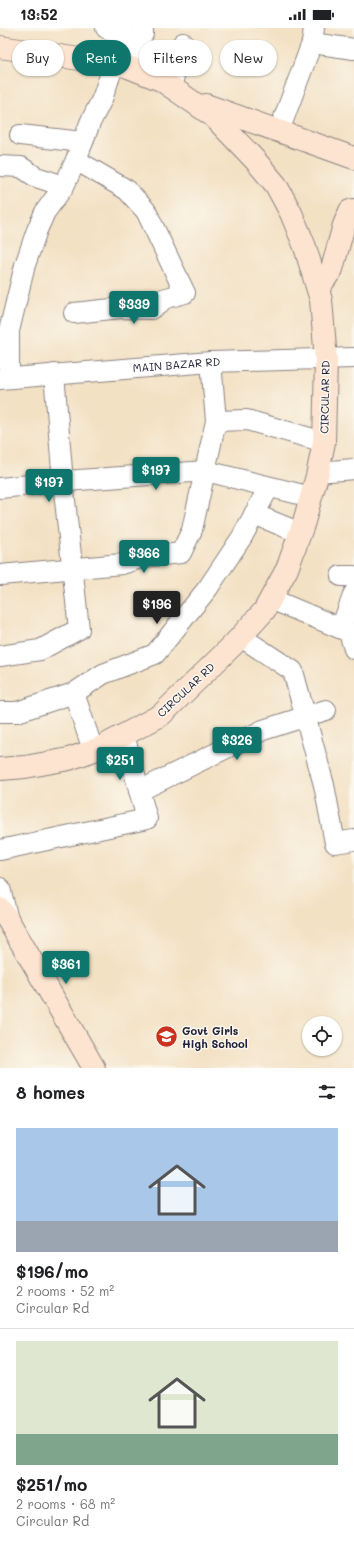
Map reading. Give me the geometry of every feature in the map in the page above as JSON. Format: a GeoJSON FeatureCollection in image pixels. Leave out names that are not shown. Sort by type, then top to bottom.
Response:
{"type":"FeatureCollection","features":[{"type":"Feature","properties":{"kind":"street"},"geometry":{"type":"LineString","coordinates":[[106,28],[141,35],[131,49]]}},
{"type":"Feature","properties":{"kind":"street"},"geometry":{"type":"LineString","coordinates":[[279,131],[313,35],[354,49]]}},
{"type":"Feature","properties":{"kind":"street","name":"CIRCULAR RD"},"geometry":{"type":"LineString","coordinates":[[0,47],[72,58]]}},
{"type":"Feature","properties":{"kind":"street","name":"CIRCULAR RD"},"geometry":{"type":"LineString","coordinates":[[0,770],[69,759],[93,750],[161,715],[240,637],[264,611],[287,569],[311,497],[324,442],[326,360],[321,300],[305,247],[292,213],[276,186],[255,160],[213,116],[191,99],[161,80],[131,69]]}},
{"type":"Feature","properties":{"kind":"street"},"geometry":{"type":"LineString","coordinates":[[5,378],[9,331],[25,265],[37,230],[45,212],[64,186],[90,123],[114,76]]}},
{"type":"Feature","properties":{"kind":"street"},"geometry":{"type":"LineString","coordinates":[[171,86],[174,76]]}},
{"type":"Feature","properties":{"kind":"street"},"geometry":{"type":"LineString","coordinates":[[191,99],[354,158]]}},
{"type":"Feature","properties":{"kind":"street"},"geometry":{"type":"LineString","coordinates":[[20,135],[79,151],[127,190],[146,211],[185,294],[163,299],[159,304],[151,309],[121,308],[74,313]]}},
{"type":"Feature","properties":{"kind":"street"},"geometry":{"type":"LineString","coordinates":[[0,166],[21,167],[36,177],[64,186]]}},
{"type":"Feature","properties":{"kind":"street"},"geometry":{"type":"LineString","coordinates":[[318,289],[332,269],[344,225],[350,211],[354,210]]}},
{"type":"Feature","properties":{"kind":"street","name":"MAIN BAZAR RD"},"geometry":{"type":"LineString","coordinates":[[5,378],[211,362],[326,360],[354,358]]}},
{"type":"Feature","properties":{"kind":"street"},"geometry":{"type":"LineString","coordinates":[[0,575],[122,564],[144,557],[181,553],[192,530],[216,421],[211,362]]}},
{"type":"Feature","properties":{"kind":"street"},"geometry":{"type":"LineString","coordinates":[[0,656],[40,650],[79,629],[62,482],[54,374]]}},
{"type":"Feature","properties":{"kind":"street"},"geometry":{"type":"LineString","coordinates":[[216,421],[247,420],[324,442]]}},
{"type":"Feature","properties":{"kind":"street"},"geometry":{"type":"LineString","coordinates":[[318,472],[354,470]]}},
{"type":"Feature","properties":{"kind":"street"},"geometry":{"type":"LineString","coordinates":[[0,488],[206,471],[311,497]]}},
{"type":"Feature","properties":{"kind":"street"},"geometry":{"type":"LineString","coordinates":[[0,712],[17,712],[74,693],[103,674],[155,654],[208,588],[242,537],[269,487]]}},
{"type":"Feature","properties":{"kind":"street"},"geometry":{"type":"LineString","coordinates":[[254,514],[300,533]]}},
{"type":"Feature","properties":{"kind":"street"},"geometry":{"type":"LineString","coordinates":[[342,628],[354,593]]}},
{"type":"Feature","properties":{"kind":"street"},"geometry":{"type":"LineString","coordinates":[[271,599],[349,632],[354,649]]}},
{"type":"Feature","properties":{"kind":"street"},"geometry":{"type":"LineString","coordinates":[[240,637],[293,671],[324,785],[335,843],[354,840]]}},
{"type":"Feature","properties":{"kind":"street"},"geometry":{"type":"LineString","coordinates":[[74,693],[93,750]]}},
{"type":"Feature","properties":{"kind":"street"},"geometry":{"type":"LineString","coordinates":[[139,791],[263,730],[326,710]]}},
{"type":"Feature","properties":{"kind":"street"},"geometry":{"type":"LineString","coordinates":[[0,850],[147,819],[124,735]]}},
{"type":"Feature","properties":{"kind":"street"},"geometry":{"type":"LineString","coordinates":[[0,888],[4,914],[94,1068]]}},
{"type":"Feature","properties":{"kind":"place","name":"Govt Girls High School"},"geometry":{"type":"Point","coordinates":[166,1037]}}]}
